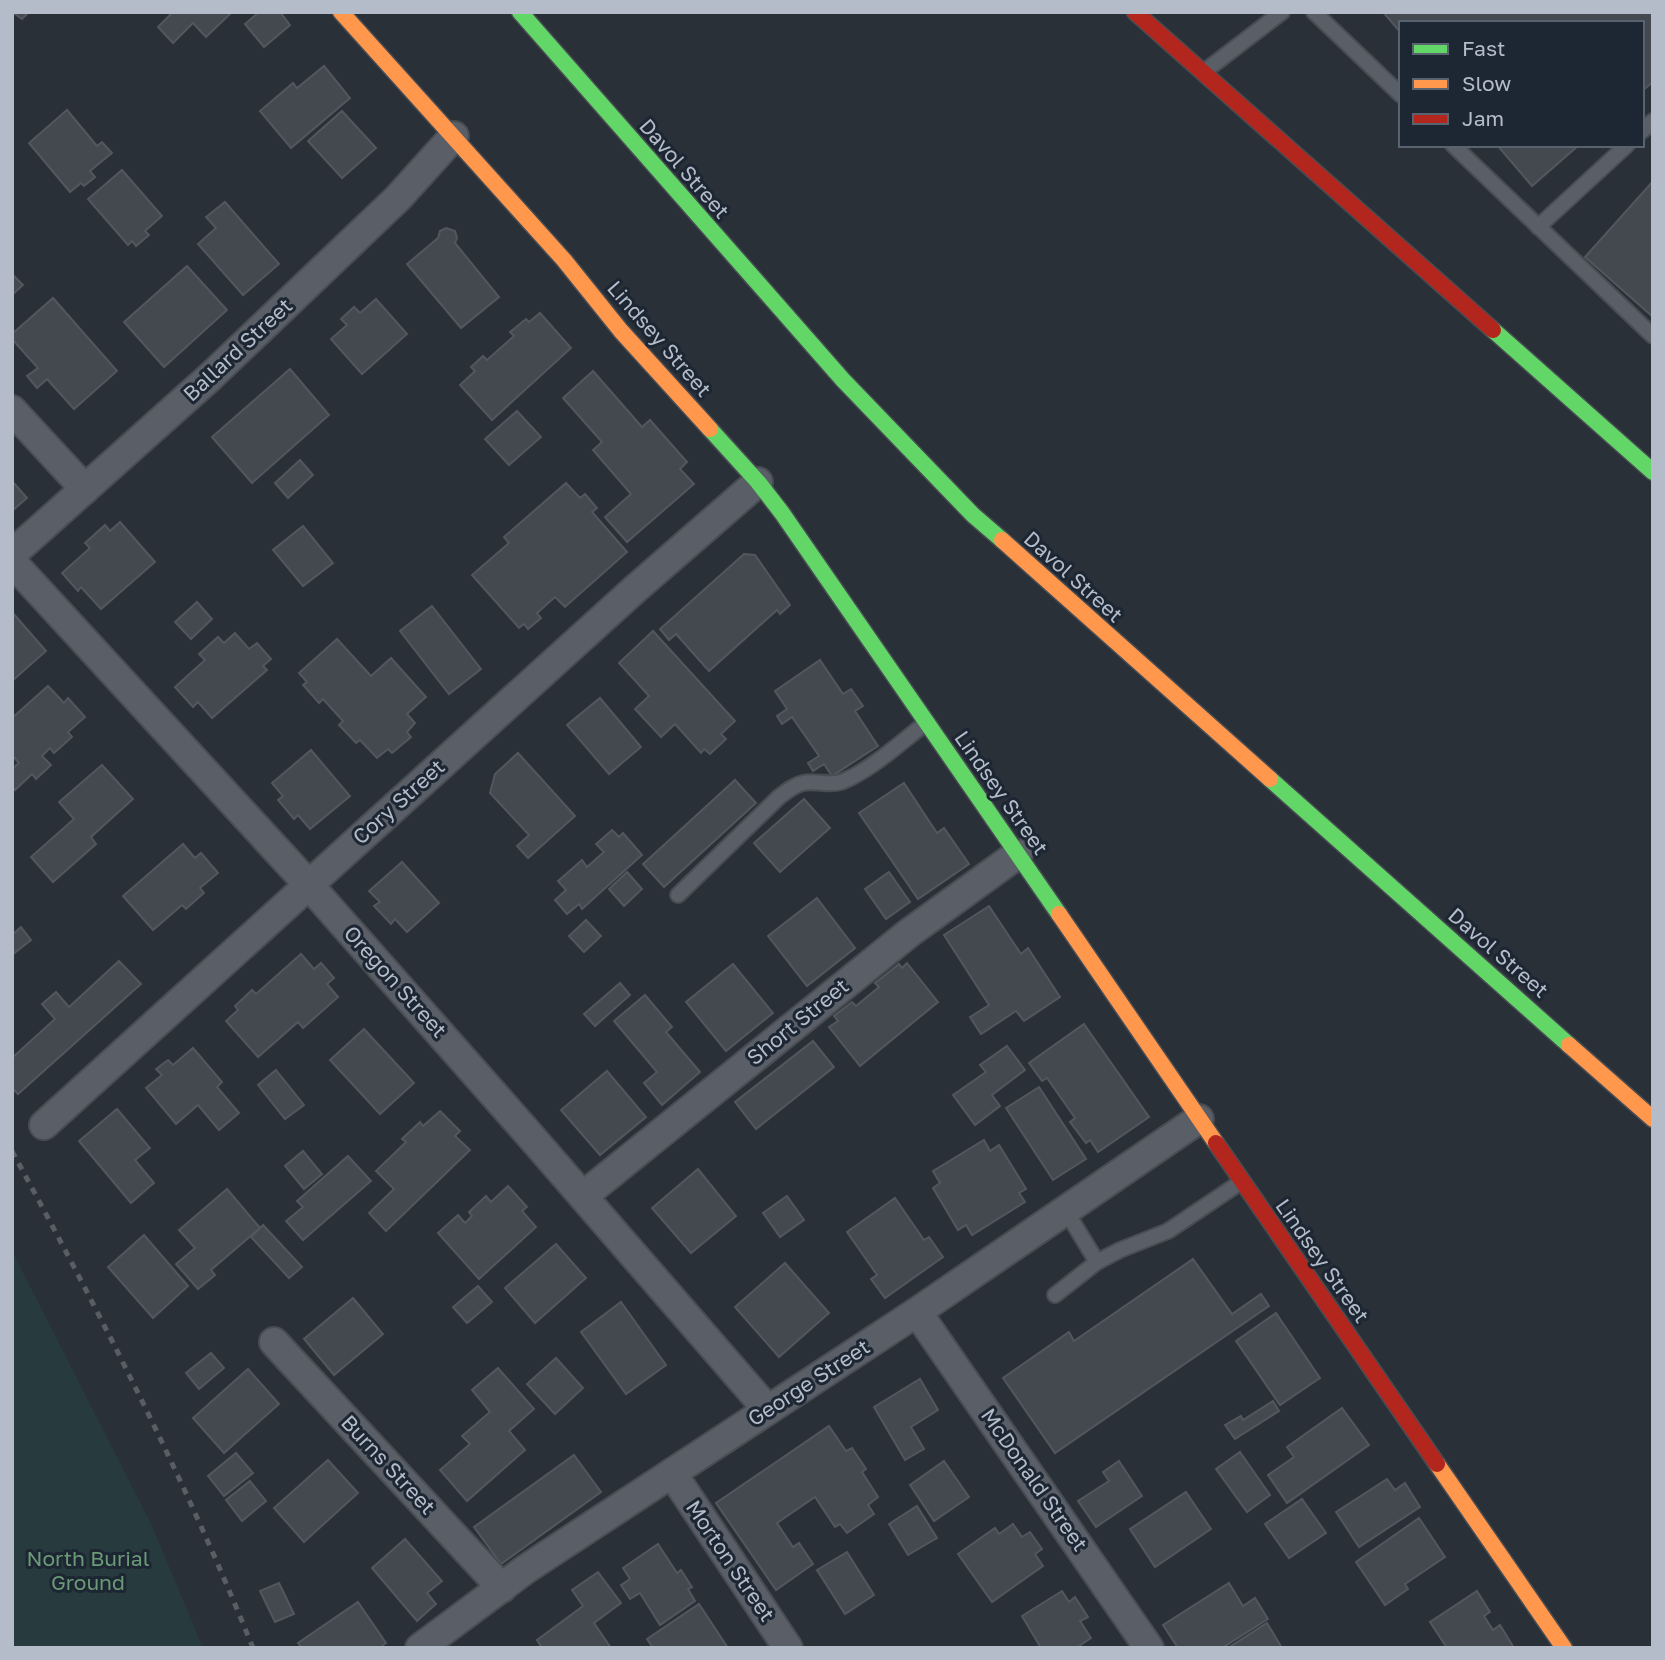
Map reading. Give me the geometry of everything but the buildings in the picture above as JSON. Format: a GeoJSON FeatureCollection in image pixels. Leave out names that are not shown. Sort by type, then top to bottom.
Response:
{"type":"FeatureCollection","features":[{"type":"Feature","properties":{"kind":"main road","name":"Lindsey Street"},"geometry":{"type":"LineString","coordinates":[[341,12],[564,260],[621,331],[758,482],[782,513],[1563,1648]]}},
{"type":"Feature","properties":{"kind":"main road","name":"Davol Street"},"geometry":{"type":"LineString","coordinates":[[520,12],[807,340],[973,515],[1037,575],[1653,1119]]}},
{"type":"Feature","properties":{"kind":"main road"},"geometry":{"type":"LineString","coordinates":[[1135,12],[1653,472]]}},
{"type":"Feature","properties":{"kind":"street","name":"Ballard Street"},"geometry":{"type":"LineString","coordinates":[[12,554],[209,378],[398,198],[454,136]]}},
{"type":"Feature","properties":{"kind":"street"},"geometry":{"type":"LineString","coordinates":[[12,410],[85,489]]}},
{"type":"Feature","properties":{"kind":"street","name":"Cory Street"},"geometry":{"type":"LineString","coordinates":[[44,1125],[634,590],[758,482]]}},
{"type":"Feature","properties":{"kind":"street","name":"Oregon Street"},"geometry":{"type":"LineString","coordinates":[[12,562],[308,884],[768,1410]]}},
{"type":"Feature","properties":{"kind":"street","name":"Short Street"},"geometry":{"type":"LineString","coordinates":[[583,1196],[909,933],[1018,854]]}},
{"type":"Feature","properties":{"kind":"street","name":"George Street"},"geometry":{"type":"LineString","coordinates":[[420,1648],[502,1588],[917,1312],[1199,1119]]}},
{"type":"Feature","properties":{"kind":"street","name":"McDonald Street"},"geometry":{"type":"LineString","coordinates":[[917,1312],[1149,1648]]}},
{"type":"Feature","properties":{"kind":"street","name":"Burns Street"},"geometry":{"type":"LineString","coordinates":[[274,1342],[502,1588]]}},
{"type":"Feature","properties":{"kind":"street","name":"Morton Street"},"geometry":{"type":"LineString","coordinates":[[672,1473],[788,1648]]}},
{"type":"Feature","properties":{"kind":"lane"},"geometry":{"type":"LineString","coordinates":[[1204,72],[1282,12]]}},
{"type":"Feature","properties":{"kind":"lane"},"geometry":{"type":"LineString","coordinates":[[1314,12],[1399,93]]}},
{"type":"Feature","properties":{"kind":"lane"},"geometry":{"type":"LineString","coordinates":[[1455,147],[1653,336]]}},
{"type":"Feature","properties":{"kind":"lane"},"geometry":{"type":"LineString","coordinates":[[1538,227],[1625,147]]}},
{"type":"Feature","properties":{"kind":"lane"},"geometry":{"type":"LineString","coordinates":[[678,895],[779,797],[793,787],[805,782],[838,783],[852,777],[927,722]]}},
{"type":"Feature","properties":{"kind":"lane"},"geometry":{"type":"LineString","coordinates":[[1055,1294],[1097,1262],[1119,1250],[1168,1231],[1242,1182]]}},
{"type":"Feature","properties":{"kind":"lane"},"geometry":{"type":"LineString","coordinates":[[1066,1210],[1097,1262]]}},
{"type":"Feature","properties":{"kind":"green space","name":"North Burial Ground"},"geometry":{"type":"Polygon","coordinates":[[[12,1251],[152,1526],[203,1648],[12,1648],[12,1251]]]}},
{"type":"Feature","properties":{"kind":"railway"},"geometry":{"type":"LineString","coordinates":[[12,1151],[140,1396],[199,1521],[253,1648]]}},
{"type":"Feature","properties":{"kind":"traffic: fast"},"geometry":{"type":"LineString","coordinates":[[520,12],[843,380],[973,515],[1002,540]]}},
{"type":"Feature","properties":{"kind":"traffic: fast"},"geometry":{"type":"LineString","coordinates":[[1493,330],[1653,472]]}},
{"type":"Feature","properties":{"kind":"traffic: fast"},"geometry":{"type":"LineString","coordinates":[[710,429],[782,513],[1059,914]]}},
{"type":"Feature","properties":{"kind":"traffic: fast"},"geometry":{"type":"LineString","coordinates":[[1270,779],[1569,1045]]}},
{"type":"Feature","properties":{"kind":"traffic: slow"},"geometry":{"type":"LineString","coordinates":[[341,12],[564,260],[621,331],[710,429]]}},
{"type":"Feature","properties":{"kind":"traffic: slow"},"geometry":{"type":"LineString","coordinates":[[1002,540],[1270,779]]}},
{"type":"Feature","properties":{"kind":"traffic: slow"},"geometry":{"type":"LineString","coordinates":[[1059,914],[1216,1143]]}},
{"type":"Feature","properties":{"kind":"traffic: slow"},"geometry":{"type":"LineString","coordinates":[[1569,1045],[1653,1119]]}},
{"type":"Feature","properties":{"kind":"traffic: slow"},"geometry":{"type":"LineString","coordinates":[[1437,1464],[1564,1648]]}},
{"type":"Feature","properties":{"kind":"traffic: jam"},"geometry":{"type":"LineString","coordinates":[[1135,12],[1493,330]]}},
{"type":"Feature","properties":{"kind":"traffic: jam"},"geometry":{"type":"LineString","coordinates":[[1216,1143],[1437,1464]]}}]}
